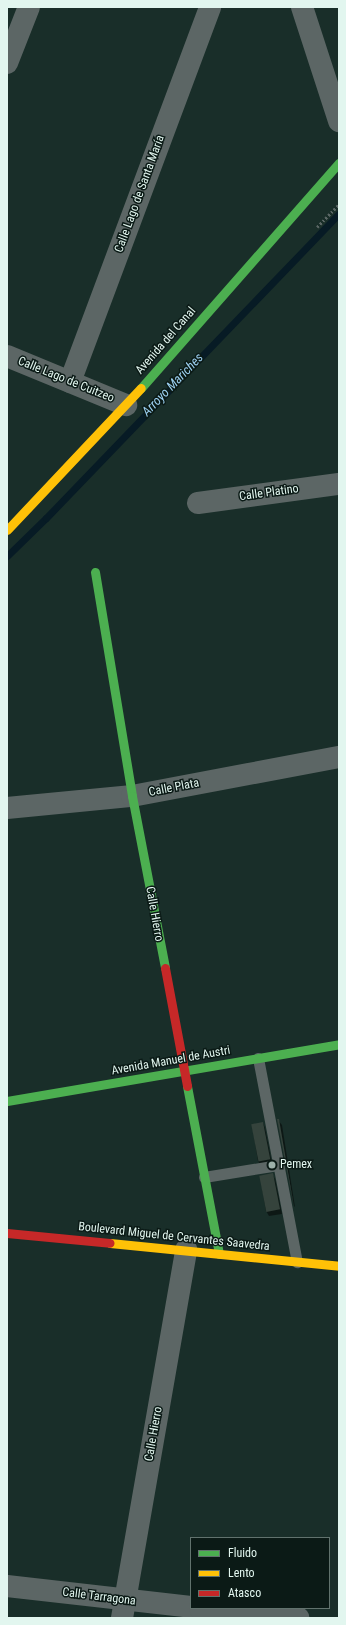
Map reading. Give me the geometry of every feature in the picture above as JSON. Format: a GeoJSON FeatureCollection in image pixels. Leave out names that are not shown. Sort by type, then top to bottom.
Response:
{"type":"FeatureCollection","features":[{"type":"Feature","properties":{"kind":"street"},"geometry":{"type":"LineString","coordinates":[[7,63],[29,7]]}},
{"type":"Feature","properties":{"kind":"street","name":"Calle Lago de Santa María"},"geometry":{"type":"LineString","coordinates":[[70,382],[210,7]]}},
{"type":"Feature","properties":{"kind":"street"},"geometry":{"type":"LineString","coordinates":[[302,7],[339,121]]}},
{"type":"Feature","properties":{"kind":"street","name":"Avenida del Canal"},"geometry":{"type":"LineString","coordinates":[[7,530],[126,405],[339,163]]}},
{"type":"Feature","properties":{"kind":"street","name":"Calle Lago de Cuitzeo"},"geometry":{"type":"LineString","coordinates":[[7,356],[126,405]]}},
{"type":"Feature","properties":{"kind":"street","name":"Calle Platino"},"geometry":{"type":"LineString","coordinates":[[198,503],[339,484]]}},
{"type":"Feature","properties":{"kind":"street","name":"Calle Hierro"},"geometry":{"type":"LineString","coordinates":[[94,572],[132,796],[183,1071],[219,1254]]}},
{"type":"Feature","properties":{"kind":"street","name":"Calle Plata"},"geometry":{"type":"LineString","coordinates":[[7,808],[132,796],[339,757]]}},
{"type":"Feature","properties":{"kind":"street","name":"Avenida Manuel de Austri"},"geometry":{"type":"LineString","coordinates":[[7,1101],[339,1044]]}},
{"type":"Feature","properties":{"kind":"street","name":"Boulevard Miguel de Cervantes Saavedra"},"geometry":{"type":"LineString","coordinates":[[7,1232],[339,1266]]}},
{"type":"Feature","properties":{"kind":"street","name":"Calle Hierro"},"geometry":{"type":"LineString","coordinates":[[123,1609],[186,1250]]}},
{"type":"Feature","properties":{"kind":"street","name":"Calle Tarragona"},"geometry":{"type":"LineString","coordinates":[[7,1586],[123,1609],[190,1607]]}},
{"type":"Feature","properties":{"kind":"street"},"geometry":{"type":"LineString","coordinates":[[210,1609],[298,1618]]}},
{"type":"Feature","properties":{"kind":"lane"},"geometry":{"type":"LineString","coordinates":[[258,1058],[297,1262]]}},
{"type":"Feature","properties":{"kind":"lane"},"geometry":{"type":"LineString","coordinates":[[204,1177],[278,1165]]}},
{"type":"Feature","properties":{"kind":"building"},"geometry":{"type":"Polygon","coordinates":[[[277,1119],[279,1119],[294,1207],[277,1119]]]}},
{"type":"Feature","properties":{"kind":"building"},"geometry":{"type":"Polygon","coordinates":[[[263,1122],[270,1159],[258,1162],[251,1124],[263,1122]]]}},
{"type":"Feature","properties":{"kind":"building"},"geometry":{"type":"Polygon","coordinates":[[[273,1173],[280,1209],[266,1212],[259,1176],[273,1173]]]}},
{"type":"Feature","properties":{"kind":"waterway","name":"Arroyo Mariches"},"geometry":{"type":"LineString","coordinates":[[7,556],[46,518],[339,214]]}},
{"type":"Feature","properties":{"kind":"traffic: fast"},"geometry":{"type":"LineString","coordinates":[[141,388],[339,163]]}},
{"type":"Feature","properties":{"kind":"traffic: fast"},"geometry":{"type":"LineString","coordinates":[[95,572],[132,796],[165,968]]}},
{"type":"Feature","properties":{"kind":"traffic: fast"},"geometry":{"type":"LineString","coordinates":[[7,1101],[339,1044]]}},
{"type":"Feature","properties":{"kind":"traffic: fast"},"geometry":{"type":"LineString","coordinates":[[187,1086],[219,1254]]}},
{"type":"Feature","properties":{"kind":"traffic: slow"},"geometry":{"type":"LineString","coordinates":[[7,530],[141,388]]}},
{"type":"Feature","properties":{"kind":"traffic: slow"},"geometry":{"type":"LineString","coordinates":[[110,1243],[339,1266]]}},
{"type":"Feature","properties":{"kind":"traffic: jam"},"geometry":{"type":"LineString","coordinates":[[165,968],[187,1086]]}},
{"type":"Feature","properties":{"kind":"traffic: jam"},"geometry":{"type":"LineString","coordinates":[[7,1233],[110,1243]]}},
{"type":"Feature","properties":{"kind":"place","name":"Pemex"},"geometry":{"type":"Point","coordinates":[272,1165]}}]}
